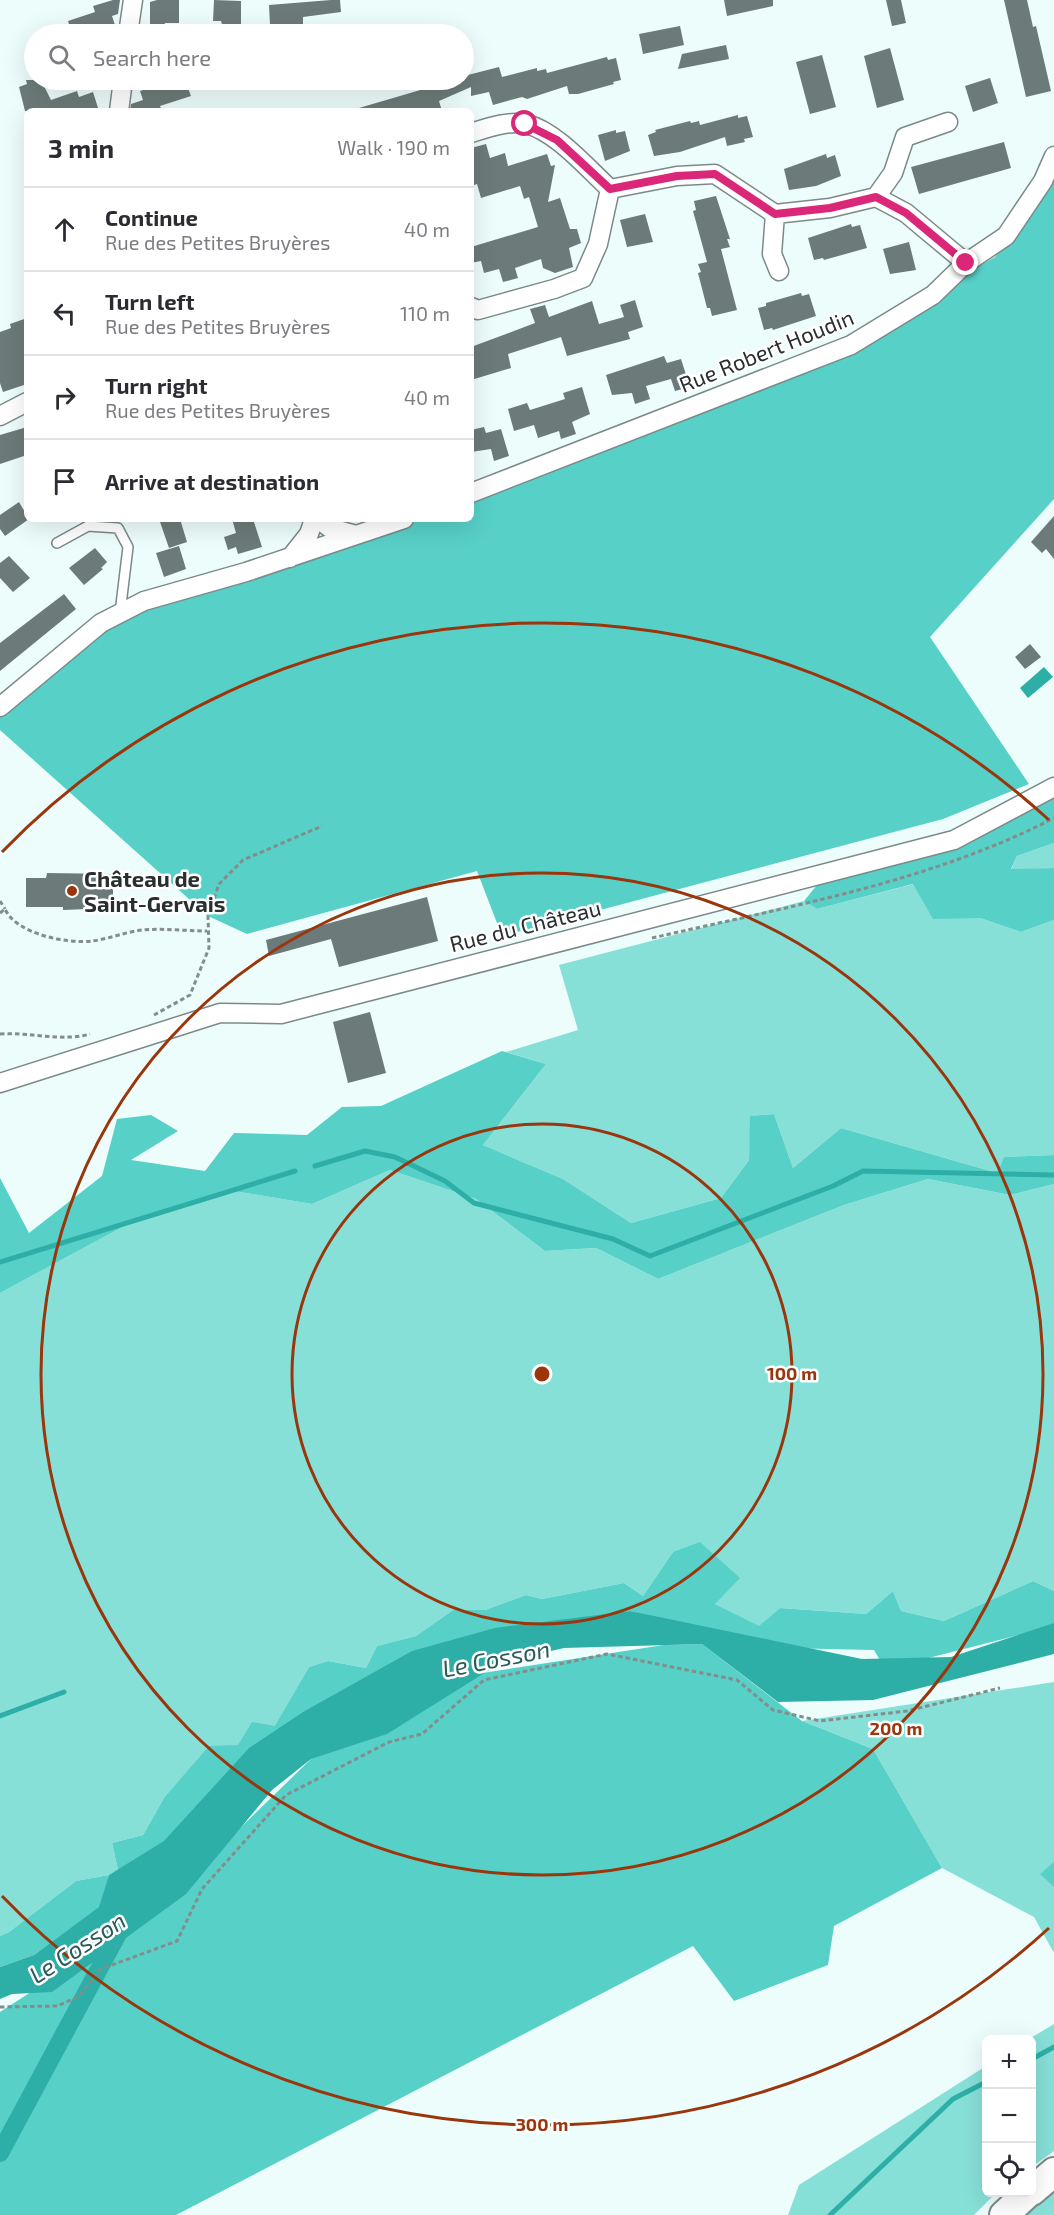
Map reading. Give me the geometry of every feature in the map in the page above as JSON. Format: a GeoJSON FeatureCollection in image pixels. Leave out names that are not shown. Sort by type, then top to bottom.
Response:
{"type":"FeatureCollection","features":[{"type":"Feature","properties":{"kind":"main road"},"geometry":{"type":"LineString","coordinates":[[1036,2187],[1054,2172]]}},
{"type":"Feature","properties":{"kind":"main road"},"geometry":{"type":"LineString","coordinates":[[1004,2215],[1024,2197]]}},
{"type":"Feature","properties":{"kind":"street"},"geometry":{"type":"LineString","coordinates":[[129,24],[133,0]]}},
{"type":"Feature","properties":{"kind":"street"},"geometry":{"type":"LineString","coordinates":[[119,108],[122,90]]}},
{"type":"Feature","properties":{"kind":"street"},"geometry":{"type":"LineString","coordinates":[[876,197],[892,173],[905,137],[948,122]]}},
{"type":"Feature","properties":{"kind":"street"},"geometry":{"type":"LineString","coordinates":[[474,132],[493,126],[525,124],[557,140],[610,189]]}},
{"type":"Feature","properties":{"kind":"street","name":"Rue Robert Houdin"},"geometry":{"type":"LineString","coordinates":[[474,492],[851,345],[933,295],[966,263],[1006,236],[1043,182],[1054,156]]}},
{"type":"Feature","properties":{"kind":"street"},"geometry":{"type":"LineString","coordinates":[[610,189],[677,176],[715,174],[775,214],[830,208],[876,197],[906,213],[966,263]]}},
{"type":"Feature","properties":{"kind":"street"},"geometry":{"type":"LineString","coordinates":[[474,308],[478,310],[554,289],[583,278],[598,244],[610,189]]}},
{"type":"Feature","properties":{"kind":"street"},"geometry":{"type":"LineString","coordinates":[[775,214],[772,254],[779,271]]}},
{"type":"Feature","properties":{"kind":"street"},"geometry":{"type":"LineString","coordinates":[[0,416],[24,404]]}},
{"type":"Feature","properties":{"kind":"street"},"geometry":{"type":"LineString","coordinates":[[290,558],[309,534],[315,522]]}},
{"type":"Feature","properties":{"kind":"street"},"geometry":{"type":"LineString","coordinates":[[321,522],[330,528],[356,535]]}},
{"type":"Feature","properties":{"kind":"street"},"geometry":{"type":"LineString","coordinates":[[0,707],[102,623],[144,601],[290,558],[395,522]]}},
{"type":"Feature","properties":{"kind":"street","name":"Rue du Château"},"geometry":{"type":"LineString","coordinates":[[0,1083],[220,1013],[281,1014],[954,840],[1054,787]]}},
{"type":"Feature","properties":{"kind":"lane"},"geometry":{"type":"LineString","coordinates":[[57,543],[88,526],[118,528],[129,547],[120,614]]}},
{"type":"Feature","properties":{"kind":"path"},"geometry":{"type":"LineString","coordinates":[[146,1019],[190,995],[209,948],[208,916],[219,884],[243,860],[322,826]]}},
{"type":"Feature","properties":{"kind":"path"},"geometry":{"type":"LineString","coordinates":[[0,901],[10,919],[40,934],[63,940],[92,941],[142,930],[207,931]]}},
{"type":"Feature","properties":{"kind":"path"},"geometry":{"type":"LineString","coordinates":[[0,913],[5,909]]}},
{"type":"Feature","properties":{"kind":"path"},"geometry":{"type":"LineString","coordinates":[[0,1034],[25,1032],[74,1039],[95,1033]]}},
{"type":"Feature","properties":{"kind":"path"},"geometry":{"type":"LineString","coordinates":[[0,2007],[57,2006],[78,1997],[101,1969],[177,1941],[202,1889],[286,1795],[389,1742],[422,1734],[484,1680],[608,1653],[737,1680],[773,1710],[820,1721],[907,1712],[1000,1688]]}},
{"type":"Feature","properties":{"kind":"shaded area"},"geometry":{"type":"Polygon","coordinates":[[[1054,180],[1054,499],[930,637],[1029,784],[943,819],[502,936],[477,871],[247,934],[208,916],[0,730],[0,716],[108,614],[368,522],[474,522],[474,485],[806,368],[995,257],[1054,180]]]}},
{"type":"Feature","properties":{"kind":"shaded area"},"geometry":{"type":"Polygon","coordinates":[[[1054,797],[1054,843],[1017,856],[1011,869],[1054,868],[1054,920],[1021,932],[980,918],[933,919],[913,884],[817,909],[804,901],[817,885],[971,841],[1054,797]]]}},
{"type":"Feature","properties":{"kind":"shaded area"},"geometry":{"type":"Polygon","coordinates":[[[1054,843],[1054,868],[1011,870],[1017,856],[1054,843]]]}},
{"type":"Feature","properties":{"kind":"shaded area"},"geometry":{"type":"Polygon","coordinates":[[[914,884],[933,918],[980,918],[1021,932],[1054,920],[1054,1155],[1004,1157],[997,1173],[841,1128],[793,1168],[774,1114],[751,1116],[749,1160],[721,1198],[631,1223],[563,1179],[483,1145],[546,1064],[506,1052],[578,1030],[559,965],[804,901],[817,909],[914,884]]]}},
{"type":"Feature","properties":{"kind":"shaded area"},"geometry":{"type":"Polygon","coordinates":[[[502,1051],[546,1064],[483,1145],[563,1179],[631,1223],[721,1198],[749,1160],[750,1116],[774,1114],[793,1168],[841,1128],[997,1173],[1004,1157],[1054,1155],[1054,1184],[1010,1195],[928,1179],[844,1205],[658,1279],[596,1248],[545,1251],[476,1199],[390,1170],[312,1204],[234,1191],[141,1217],[0,1293],[0,1178],[29,1233],[102,1176],[117,1119],[151,1115],[178,1131],[131,1160],[205,1171],[234,1133],[307,1135],[342,1107],[381,1106],[502,1051]]]}},
{"type":"Feature","properties":{"kind":"shaded area"},"geometry":{"type":"Polygon","coordinates":[[[390,1170],[476,1199],[545,1251],[596,1248],[658,1279],[844,1205],[928,1179],[1010,1195],[1054,1184],[1054,1591],[1033,1581],[944,1621],[901,1611],[893,1591],[866,1614],[780,1608],[759,1627],[715,1604],[673,1552],[643,1596],[624,1583],[542,1599],[526,1595],[485,1610],[453,1610],[416,1636],[377,1646],[366,1668],[328,1661],[309,1667],[275,1727],[238,1745],[164,1798],[143,1835],[112,1843],[118,1870],[109,1875],[76,1881],[9,1932],[0,1936],[0,1293],[141,1217],[234,1191],[312,1204],[390,1170]]]}},
{"type":"Feature","properties":{"kind":"shaded area"},"geometry":{"type":"Polygon","coordinates":[[[700,1542],[740,1578],[715,1604],[759,1626],[780,1608],[866,1614],[893,1591],[901,1611],[944,1621],[1033,1581],[1054,1591],[1054,1626],[885,1669],[874,1650],[783,1648],[630,1611],[499,1637],[118,1870],[112,1843],[143,1835],[164,1798],[209,1746],[238,1745],[252,1722],[275,1726],[309,1667],[328,1661],[366,1668],[377,1646],[416,1636],[453,1610],[485,1610],[526,1595],[542,1599],[624,1583],[643,1596],[673,1552],[700,1542]]]}},
{"type":"Feature","properties":{"kind":"shaded area"},"geometry":{"type":"Polygon","coordinates":[[[702,1644],[802,1721],[873,1749],[942,1868],[834,1926],[828,1965],[734,2001],[693,1946],[176,2215],[0,2215],[0,2012],[152,1914],[311,1759],[444,1679],[664,1645],[702,1644]]]}},
{"type":"Feature","properties":{"kind":"shaded area"},"geometry":{"type":"Polygon","coordinates":[[[1054,1682],[1054,1953],[1034,1917],[942,1868],[873,1749],[802,1721],[1054,1682]]]}},
{"type":"Feature","properties":{"kind":"shaded area"},"geometry":{"type":"Polygon","coordinates":[[[1054,1862],[1054,1887],[1040,1874],[1054,1862]]]}},
{"type":"Feature","properties":{"kind":"shaded area"},"geometry":{"type":"Polygon","coordinates":[[[109,1875],[100,1907],[34,1955],[0,1967],[0,1936],[9,1932],[76,1881],[109,1875]]]}},
{"type":"Feature","properties":{"kind":"shaded area"},"geometry":{"type":"Polygon","coordinates":[[[1054,2024],[1054,2151],[1036,2164],[1036,2035],[1054,2024]]]}},
{"type":"Feature","properties":{"kind":"shaded area"},"geometry":{"type":"Polygon","coordinates":[[[982,2069],[982,2197],[992,2197],[974,2215],[788,2215],[799,2185],[982,2069]]]}},
{"type":"Feature","properties":{"kind":"shaded area"},"geometry":{"type":"Polygon","coordinates":[[[1054,2189],[1054,2215],[1023,2215],[1054,2189]]]}},
{"type":"Feature","properties":{"kind":"water"},"geometry":{"type":"Polygon","coordinates":[[[1044,667],[1053,677],[1028,698],[1020,688],[1044,667]]]}},
{"type":"Feature","properties":{"kind":"water","name":"Le Cosson"},"geometry":{"type":"Polygon","coordinates":[[[630,1611],[862,1659],[951,1657],[1054,1623],[1054,1654],[873,1700],[778,1702],[702,1644],[564,1648],[502,1662],[387,1734],[311,1759],[272,1790],[186,1894],[52,1992],[12,1994],[0,1999],[0,1967],[34,1955],[99,1907],[109,1875],[164,1841],[249,1748],[303,1712],[412,1651],[495,1628],[630,1611]]]}},
{"type":"Feature","properties":{"kind":"building"},"geometry":{"type":"Polygon","coordinates":[[[120,0],[118,14],[112,16],[115,24],[69,24],[68,21],[95,12],[93,6],[120,0]]]}},
{"type":"Feature","properties":{"kind":"building"},"geometry":{"type":"Polygon","coordinates":[[[179,0],[179,23],[150,24],[150,2],[179,0]]]}},
{"type":"Feature","properties":{"kind":"building"},"geometry":{"type":"Polygon","coordinates":[[[214,0],[241,1],[241,24],[222,24],[221,21],[213,21],[214,0]]]}},
{"type":"Feature","properties":{"kind":"building"},"geometry":{"type":"Polygon","coordinates":[[[340,0],[341,12],[303,17],[303,24],[270,24],[269,5],[340,0]]]}},
{"type":"Feature","properties":{"kind":"building"},"geometry":{"type":"Polygon","coordinates":[[[724,0],[773,0],[773,6],[727,16],[724,0]]]}},
{"type":"Feature","properties":{"kind":"building"},"geometry":{"type":"Polygon","coordinates":[[[886,0],[901,0],[906,23],[892,26],[886,0]]]}},
{"type":"Feature","properties":{"kind":"building"},"geometry":{"type":"Polygon","coordinates":[[[1004,0],[1027,0],[1033,27],[1036,26],[1051,91],[1026,97],[1004,0]]]}},
{"type":"Feature","properties":{"kind":"building"},"geometry":{"type":"Polygon","coordinates":[[[680,26],[684,45],[643,54],[639,34],[680,26]]]}},
{"type":"Feature","properties":{"kind":"building"},"geometry":{"type":"Polygon","coordinates":[[[726,45],[729,59],[678,69],[682,54],[726,45]]]}},
{"type":"Feature","properties":{"kind":"building"},"geometry":{"type":"Polygon","coordinates":[[[890,48],[904,100],[877,108],[864,56],[890,48]]]}},
{"type":"Feature","properties":{"kind":"building"},"geometry":{"type":"Polygon","coordinates":[[[822,55],[836,107],[810,114],[796,62],[822,55]]]}},
{"type":"Feature","properties":{"kind":"building"},"geometry":{"type":"Polygon","coordinates":[[[607,57],[608,60],[616,58],[621,80],[578,94],[569,94],[567,86],[527,99],[522,97],[493,105],[489,92],[471,96],[471,90],[474,90],[474,73],[499,67],[502,77],[537,68],[537,71],[546,69],[547,73],[607,57]]]}},
{"type":"Feature","properties":{"kind":"building"},"geometry":{"type":"Polygon","coordinates":[[[990,78],[998,103],[973,112],[965,86],[990,78]]]}},
{"type":"Feature","properties":{"kind":"building"},"geometry":{"type":"Polygon","coordinates":[[[24,85],[24,90],[46,90],[51,100],[77,91],[79,97],[93,92],[98,108],[24,108],[19,87],[24,85]]]}},
{"type":"Feature","properties":{"kind":"building"},"geometry":{"type":"Polygon","coordinates":[[[189,90],[191,96],[160,106],[161,108],[130,108],[131,104],[143,100],[140,91],[189,90]]]}},
{"type":"Feature","properties":{"kind":"building"},"geometry":{"type":"Polygon","coordinates":[[[420,90],[464,90],[439,101],[441,108],[359,108],[420,90]]]}},
{"type":"Feature","properties":{"kind":"building"},"geometry":{"type":"Polygon","coordinates":[[[738,115],[738,118],[747,116],[753,137],[744,139],[745,142],[727,146],[725,137],[680,152],[654,156],[648,135],[656,132],[655,130],[690,121],[691,123],[699,121],[700,125],[738,115]]]}},
{"type":"Feature","properties":{"kind":"building"},"geometry":{"type":"Polygon","coordinates":[[[616,130],[616,133],[625,131],[630,151],[605,161],[598,135],[616,130]]]}},
{"type":"Feature","properties":{"kind":"building"},"geometry":{"type":"Polygon","coordinates":[[[1004,142],[1011,168],[919,194],[911,167],[1004,142]]]}},
{"type":"Feature","properties":{"kind":"building"},"geometry":{"type":"Polygon","coordinates":[[[486,144],[490,158],[505,153],[508,166],[547,154],[551,166],[555,165],[548,202],[560,198],[570,229],[577,229],[581,243],[569,248],[573,267],[555,273],[543,268],[541,259],[515,268],[518,278],[503,282],[499,269],[484,273],[481,261],[474,262],[474,246],[538,227],[529,197],[524,199],[520,186],[481,198],[477,184],[474,185],[474,147],[486,144]]]}},
{"type":"Feature","properties":{"kind":"building"},"geometry":{"type":"Polygon","coordinates":[[[826,154],[827,158],[835,155],[841,176],[816,186],[789,190],[784,169],[826,154]]]}},
{"type":"Feature","properties":{"kind":"building"},"geometry":{"type":"Polygon","coordinates":[[[716,196],[730,239],[727,239],[730,247],[721,249],[737,310],[712,316],[710,308],[707,308],[698,273],[701,272],[698,264],[707,262],[693,211],[696,210],[694,201],[716,196]]]}},
{"type":"Feature","properties":{"kind":"building"},"geometry":{"type":"Polygon","coordinates":[[[645,214],[653,242],[627,247],[620,220],[645,214]]]}},
{"type":"Feature","properties":{"kind":"building"},"geometry":{"type":"Polygon","coordinates":[[[851,224],[852,227],[860,225],[867,248],[824,260],[823,258],[814,260],[808,238],[851,224]]]}},
{"type":"Feature","properties":{"kind":"building"},"geometry":{"type":"Polygon","coordinates":[[[909,242],[916,270],[890,274],[883,249],[909,242]]]}},
{"type":"Feature","properties":{"kind":"building"},"geometry":{"type":"Polygon","coordinates":[[[801,293],[802,296],[809,294],[816,316],[773,330],[772,328],[764,330],[758,308],[766,306],[766,303],[801,293]]]}},
{"type":"Feature","properties":{"kind":"building"},"geometry":{"type":"Polygon","coordinates":[[[635,300],[643,327],[628,332],[630,339],[567,356],[561,337],[508,354],[511,368],[474,379],[474,346],[535,323],[530,309],[545,305],[549,317],[592,301],[599,324],[624,317],[620,305],[635,300]]]}},
{"type":"Feature","properties":{"kind":"building"},"geometry":{"type":"Polygon","coordinates":[[[24,319],[24,385],[3,392],[0,383],[0,332],[11,328],[10,324],[24,319]]]}},
{"type":"Feature","properties":{"kind":"building"},"geometry":{"type":"Polygon","coordinates":[[[664,356],[667,363],[681,359],[690,387],[675,391],[671,379],[646,386],[650,399],[635,404],[632,393],[612,395],[606,375],[664,356]]]}},
{"type":"Feature","properties":{"kind":"building"},"geometry":{"type":"Polygon","coordinates":[[[582,387],[590,414],[572,422],[576,434],[561,439],[559,431],[538,438],[534,425],[514,431],[508,409],[527,403],[530,410],[565,399],[563,393],[582,387]]]}},
{"type":"Feature","properties":{"kind":"building"},"geometry":{"type":"Polygon","coordinates":[[[484,427],[486,433],[501,429],[509,456],[494,461],[491,449],[474,452],[474,429],[484,427]]]}},
{"type":"Feature","properties":{"kind":"building"},"geometry":{"type":"Polygon","coordinates":[[[24,428],[24,456],[0,464],[0,435],[24,428]]]}},
{"type":"Feature","properties":{"kind":"building"},"geometry":{"type":"Polygon","coordinates":[[[19,502],[24,510],[25,522],[5,536],[0,529],[0,515],[19,502]]]}},
{"type":"Feature","properties":{"kind":"building"},"geometry":{"type":"Polygon","coordinates":[[[1054,516],[1054,559],[1046,549],[1042,553],[1031,542],[1054,516]]]}},
{"type":"Feature","properties":{"kind":"building"},"geometry":{"type":"Polygon","coordinates":[[[160,522],[181,522],[187,542],[169,548],[160,522]]]}},
{"type":"Feature","properties":{"kind":"building"},"geometry":{"type":"Polygon","coordinates":[[[233,522],[254,522],[262,547],[238,554],[236,547],[228,550],[224,537],[236,533],[233,522]]]}},
{"type":"Feature","properties":{"kind":"building"},"geometry":{"type":"Polygon","coordinates":[[[179,546],[186,569],[164,577],[156,553],[179,546]]]}},
{"type":"Feature","properties":{"kind":"building"},"geometry":{"type":"Polygon","coordinates":[[[95,548],[107,562],[101,568],[103,569],[84,585],[69,568],[95,548]]]}},
{"type":"Feature","properties":{"kind":"building"},"geometry":{"type":"Polygon","coordinates":[[[9,556],[30,578],[13,592],[0,578],[0,563],[9,556]]]}},
{"type":"Feature","properties":{"kind":"building"},"geometry":{"type":"Polygon","coordinates":[[[64,594],[76,609],[0,671],[0,643],[64,594]]]}},
{"type":"Feature","properties":{"kind":"building"},"geometry":{"type":"Polygon","coordinates":[[[1030,644],[1041,657],[1025,669],[1015,657],[1030,644]]]}},
{"type":"Feature","properties":{"kind":"building"},"geometry":{"type":"Polygon","coordinates":[[[47,873],[113,874],[113,908],[63,910],[63,907],[26,907],[26,878],[46,878],[47,873]]]}},
{"type":"Feature","properties":{"kind":"building"},"geometry":{"type":"Polygon","coordinates":[[[427,897],[438,941],[339,967],[331,939],[269,956],[266,940],[427,897]]]}},
{"type":"Feature","properties":{"kind":"building"},"geometry":{"type":"Polygon","coordinates":[[[370,1012],[386,1073],[348,1083],[333,1022],[370,1012]]]}},
{"type":"Feature","properties":{"kind":"waterway"},"geometry":{"type":"LineString","coordinates":[[315,1166],[365,1151],[395,1157],[445,1181],[474,1203],[613,1239],[650,1256],[833,1186],[863,1171],[1054,1175]]}},
{"type":"Feature","properties":{"kind":"waterway"},"geometry":{"type":"LineString","coordinates":[[0,1262],[295,1171]]}},
{"type":"Feature","properties":{"kind":"waterway"},"geometry":{"type":"LineString","coordinates":[[0,1716],[64,1692]]}},
{"type":"Feature","properties":{"kind":"waterway","name":"Le Cosson"},"geometry":{"type":"LineString","coordinates":[[0,2153],[120,1930]]}},
{"type":"Feature","properties":{"kind":"waterway"},"geometry":{"type":"LineString","coordinates":[[1036,2057],[1054,2047]]}},
{"type":"Feature","properties":{"kind":"waterway"},"geometry":{"type":"LineString","coordinates":[[830,2215],[953,2099],[982,2084]]}},
{"type":"Feature","properties":{"kind":"place","name":"Château de Saint-Gervais"},"geometry":{"type":"Point","coordinates":[72,891]}},
{"type":"Feature","properties":{"kind":"route"},"geometry":{"type":"LineString","coordinates":[[525,124],[557,140],[610,189],[677,176],[715,174],[775,214],[830,208],[876,197],[906,213],[966,263]]}}]}
